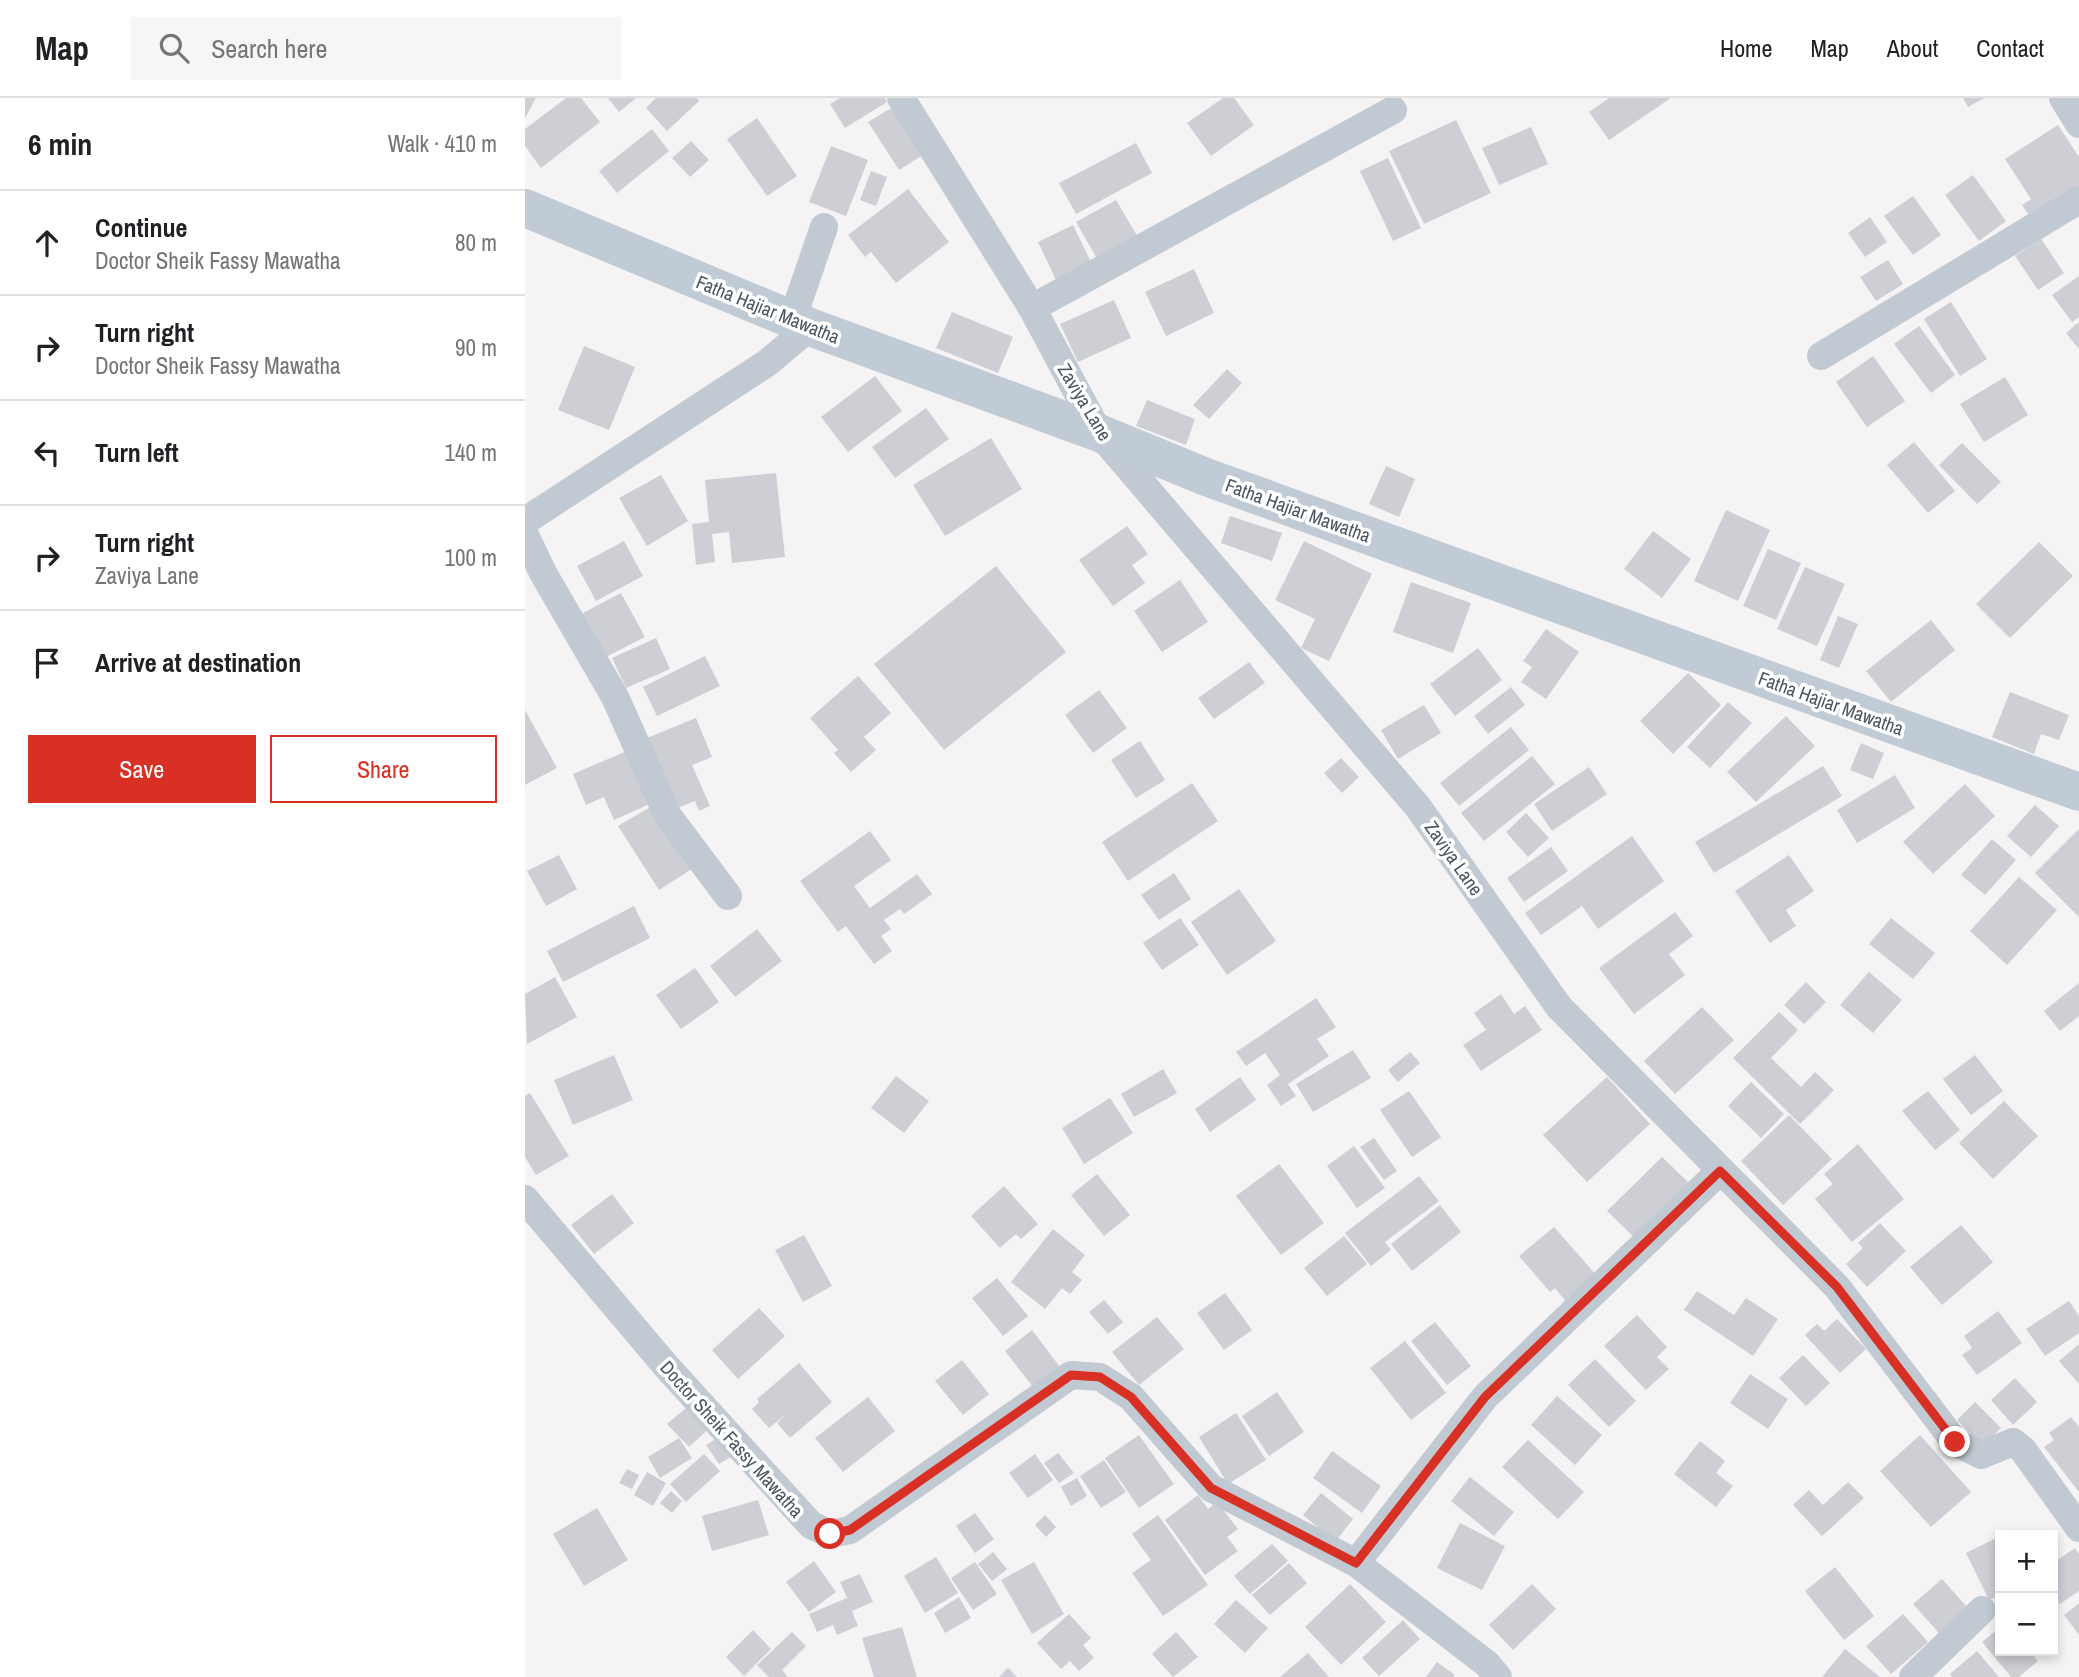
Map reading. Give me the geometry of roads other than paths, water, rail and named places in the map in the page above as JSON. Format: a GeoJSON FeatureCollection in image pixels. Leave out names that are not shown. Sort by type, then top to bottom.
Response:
{"type":"FeatureCollection","features":[{"type":"Feature","properties":{"kind":"street","name":"Zaviya Lane"},"geometry":{"type":"LineString","coordinates":[[901,98],[1032,308],[1099,433],[1418,807],[1559,1007],[1837,1287],[1955,1442],[1981,1455],[2013,1442],[2023,1450],[2079,1528]]}},
{"type":"Feature","properties":{"kind":"street"},"geometry":{"type":"LineString","coordinates":[[2063,98],[2079,124]]}},
{"type":"Feature","properties":{"kind":"street"},"geometry":{"type":"LineString","coordinates":[[1032,308],[1393,110]]}},
{"type":"Feature","properties":{"kind":"street"},"geometry":{"type":"LineString","coordinates":[[1821,356],[2079,200]]}},
{"type":"Feature","properties":{"kind":"street","name":"Fatha Hajiar Mawatha"},"geometry":{"type":"LineString","coordinates":[[525,208],[801,323],[1099,433],[1206,477],[2079,792]]}},
{"type":"Feature","properties":{"kind":"street"},"geometry":{"type":"LineString","coordinates":[[525,521],[767,363],[801,323],[824,227]]}},
{"type":"Feature","properties":{"kind":"street"},"geometry":{"type":"LineString","coordinates":[[525,535],[543,573],[615,697],[669,816],[728,896]]}},
{"type":"Feature","properties":{"kind":"street"},"geometry":{"type":"LineString","coordinates":[[1356,1563],[1485,1397],[1720,1171]]}},
{"type":"Feature","properties":{"kind":"street","name":"Doctor Sheik Fassy Mawatha"},"geometry":{"type":"LineString","coordinates":[[525,1199],[666,1366],[811,1525],[820,1530],[830,1534],[850,1530],[1071,1375],[1100,1377],[1131,1397],[1211,1488],[1356,1563],[1487,1664],[1498,1677]]}},
{"type":"Feature","properties":{"kind":"street"},"geometry":{"type":"LineString","coordinates":[[1913,1677],[1982,1609]]}}]}
